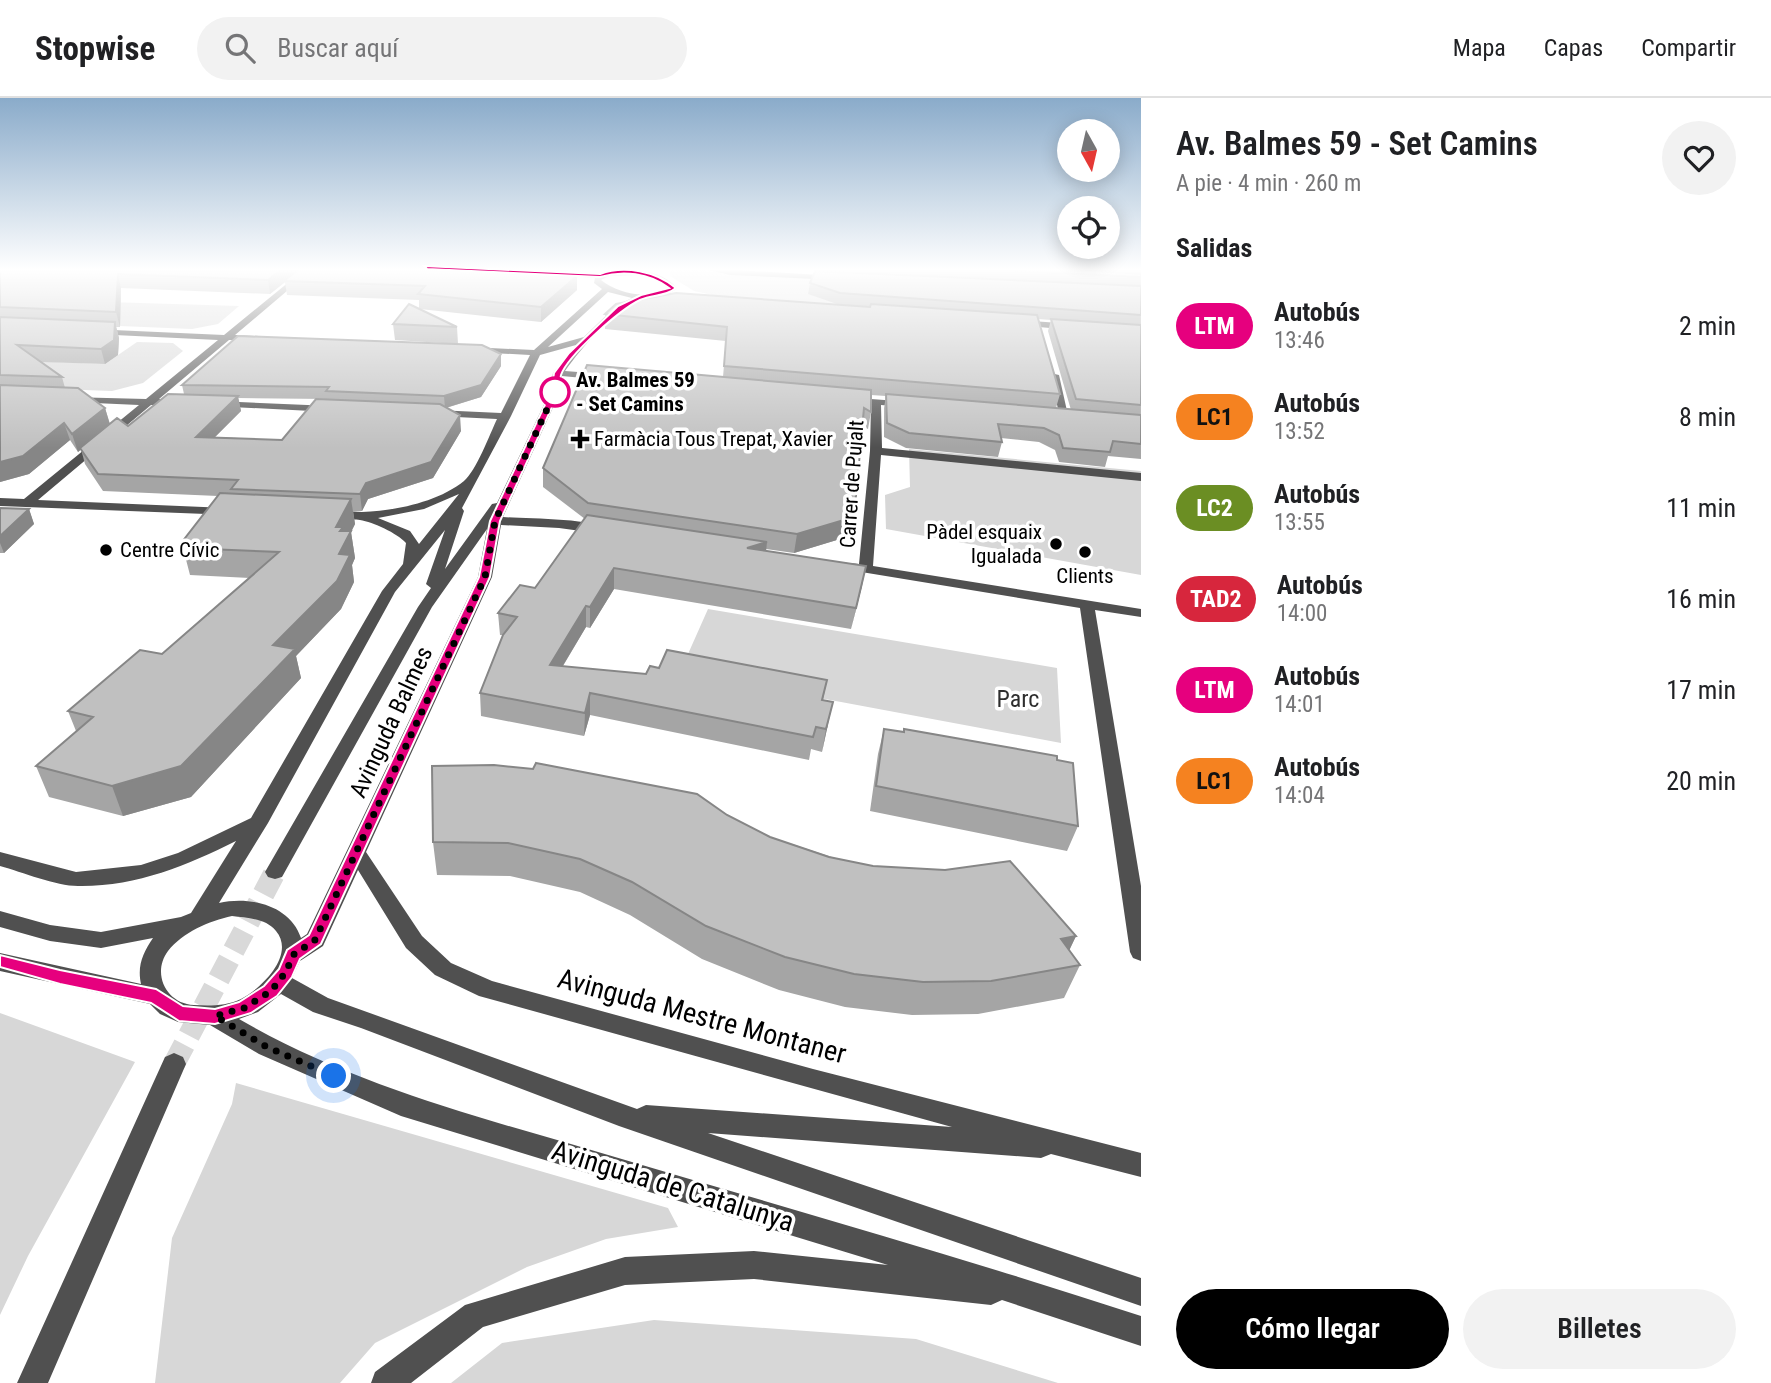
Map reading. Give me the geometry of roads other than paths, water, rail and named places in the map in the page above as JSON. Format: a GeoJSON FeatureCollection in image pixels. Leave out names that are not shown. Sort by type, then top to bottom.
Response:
{"type":"FeatureCollection","features":[{"type":"Feature","properties":{"kind":"street"},"geometry":{"type":"LineString","coordinates":[[26,504],[238,328]]}},
{"type":"Feature","properties":{"kind":"street"},"geometry":{"type":"LineString","coordinates":[[156,996],[150,971],[161,946],[192,920],[258,822],[389,591],[462,499],[537,353],[564,328]]}},
{"type":"Feature","properties":{"kind":"street","name":"Avinguda Balmes"},"geometry":{"type":"LineString","coordinates":[[425,607],[506,495],[527,458],[546,414],[555,392],[558,373],[598,328]]}},
{"type":"Feature","properties":{"kind":"street"},"geometry":{"type":"LineString","coordinates":[[1041,328],[1043,338]]}},
{"type":"Feature","properties":{"kind":"street"},"geometry":{"type":"LineString","coordinates":[[80,330],[266,340]]}},
{"type":"Feature","properties":{"kind":"street"},"geometry":{"type":"LineString","coordinates":[[468,349],[537,353],[587,339]]}},
{"type":"Feature","properties":{"kind":"street"},"geometry":{"type":"LineString","coordinates":[[1051,365],[1065,418]]}},
{"type":"Feature","properties":{"kind":"street"},"geometry":{"type":"LineString","coordinates":[[558,373],[613,378]]}},
{"type":"Feature","properties":{"kind":"street"},"geometry":{"type":"LineString","coordinates":[[60,398],[190,403]]}},
{"type":"Feature","properties":{"kind":"street"},"geometry":{"type":"LineString","coordinates":[[834,398],[916,405]]}},
{"type":"Feature","properties":{"kind":"street","name":"Carrer de Pujalt"},"geometry":{"type":"LineString","coordinates":[[866,568],[876,451],[876,401]]}},
{"type":"Feature","properties":{"kind":"street"},"geometry":{"type":"LineString","coordinates":[[204,404],[341,409]]}},
{"type":"Feature","properties":{"kind":"street"},"geometry":{"type":"LineString","coordinates":[[424,413],[506,416]]}},
{"type":"Feature","properties":{"kind":"street"},"geometry":{"type":"LineString","coordinates":[[1052,417],[1078,419]]}},
{"type":"Feature","properties":{"kind":"street"},"geometry":{"type":"LineString","coordinates":[[876,451],[1141,477]]}},
{"type":"Feature","properties":{"kind":"street"},"geometry":{"type":"LineString","coordinates":[[325,516],[366,518],[410,510],[441,500],[473,481]]}},
{"type":"Feature","properties":{"kind":"street","name":"Avinguda Balmes"},"geometry":{"type":"LineString","coordinates":[[293,955],[315,940],[485,577],[495,521],[506,495]]}},
{"type":"Feature","properties":{"kind":"street"},"geometry":{"type":"LineString","coordinates":[[275,872],[425,607],[462,499]]}},
{"type":"Feature","properties":{"kind":"street"},"geometry":{"type":"LineString","coordinates":[[0,502],[241,513]]}},
{"type":"Feature","properties":{"kind":"street"},"geometry":{"type":"LineString","coordinates":[[366,518],[405,534],[413,543],[409,564]]}},
{"type":"Feature","properties":{"kind":"street"},"geometry":{"type":"LineString","coordinates":[[495,521],[559,524],[613,531]]}},
{"type":"Feature","properties":{"kind":"street"},"geometry":{"type":"LineString","coordinates":[[826,563],[1141,613]]}},
{"type":"Feature","properties":{"kind":"street"},"geometry":{"type":"LineString","coordinates":[[1087,604],[1141,952]]}},
{"type":"Feature","properties":{"kind":"street"},"geometry":{"type":"LineString","coordinates":[[0,859],[76,879],[142,872],[185,858],[258,822]]}},
{"type":"Feature","properties":{"kind":"street","name":"Avinguda Mestre Montaner"},"geometry":{"type":"LineString","coordinates":[[357,853],[414,942],[443,969],[487,989],[813,1080],[1141,1165]]}},
{"type":"Feature","properties":{"kind":"street"},"geometry":{"type":"LineString","coordinates":[[0,919],[50,933],[101,940],[192,920],[232,908],[254,909],[273,915],[289,932],[293,955],[280,982],[259,1000],[230,1013],[215,1016],[179,1013],[156,996],[0,962]]}},
{"type":"Feature","properties":{"kind":"street","name":"Avinguda de Catalunya"},"geometry":{"type":"LineString","coordinates":[[280,982],[321,1005],[368,1020],[619,1115],[1141,1292]]}},
{"type":"Feature","properties":{"kind":"street","name":"Avinguda de Catalunya"},"geometry":{"type":"LineString","coordinates":[[215,1016],[267,1047],[401,1105],[1032,1295],[1141,1331]]}},
{"type":"Feature","properties":{"kind":"street"},"geometry":{"type":"LineString","coordinates":[[32,1383],[174,1064]]}},
{"type":"Feature","properties":{"kind":"street","name":"Avinguda Mestre Montaner"},"geometry":{"type":"LineString","coordinates":[[619,1115],[1089,1150]]}},
{"type":"Feature","properties":{"kind":"street"},"geometry":{"type":"LineString","coordinates":[[386,1383],[475,1315],[625,1271],[754,1265],[1032,1295]]}},
{"type":"Feature","properties":{"kind":"tunnel"},"geometry":{"type":"LineString","coordinates":[[174,1064],[275,872]]}},
{"type":"Feature","properties":{"kind":"place","name":"Av. Balmes 59 - Set Camins"},"geometry":{"type":"Point","coordinates":[555,392]}},
{"type":"Feature","properties":{"kind":"place","name":"Farmàcia Tous Trepat, Xavier"},"geometry":{"type":"Point","coordinates":[580,439]}},
{"type":"Feature","properties":{"kind":"place","name":"Pàdel esquaix Igualada"},"geometry":{"type":"Point","coordinates":[1056,544]}},
{"type":"Feature","properties":{"kind":"place","name":"Centre Cívic"},"geometry":{"type":"Point","coordinates":[106,550]}},
{"type":"Feature","properties":{"kind":"place","name":"Clients"},"geometry":{"type":"Point","coordinates":[1085,552]}},
{"type":"Feature","properties":{"kind":"park label","name":"Parc"},"geometry":{"type":"Point","coordinates":[1018,699]}}]}
